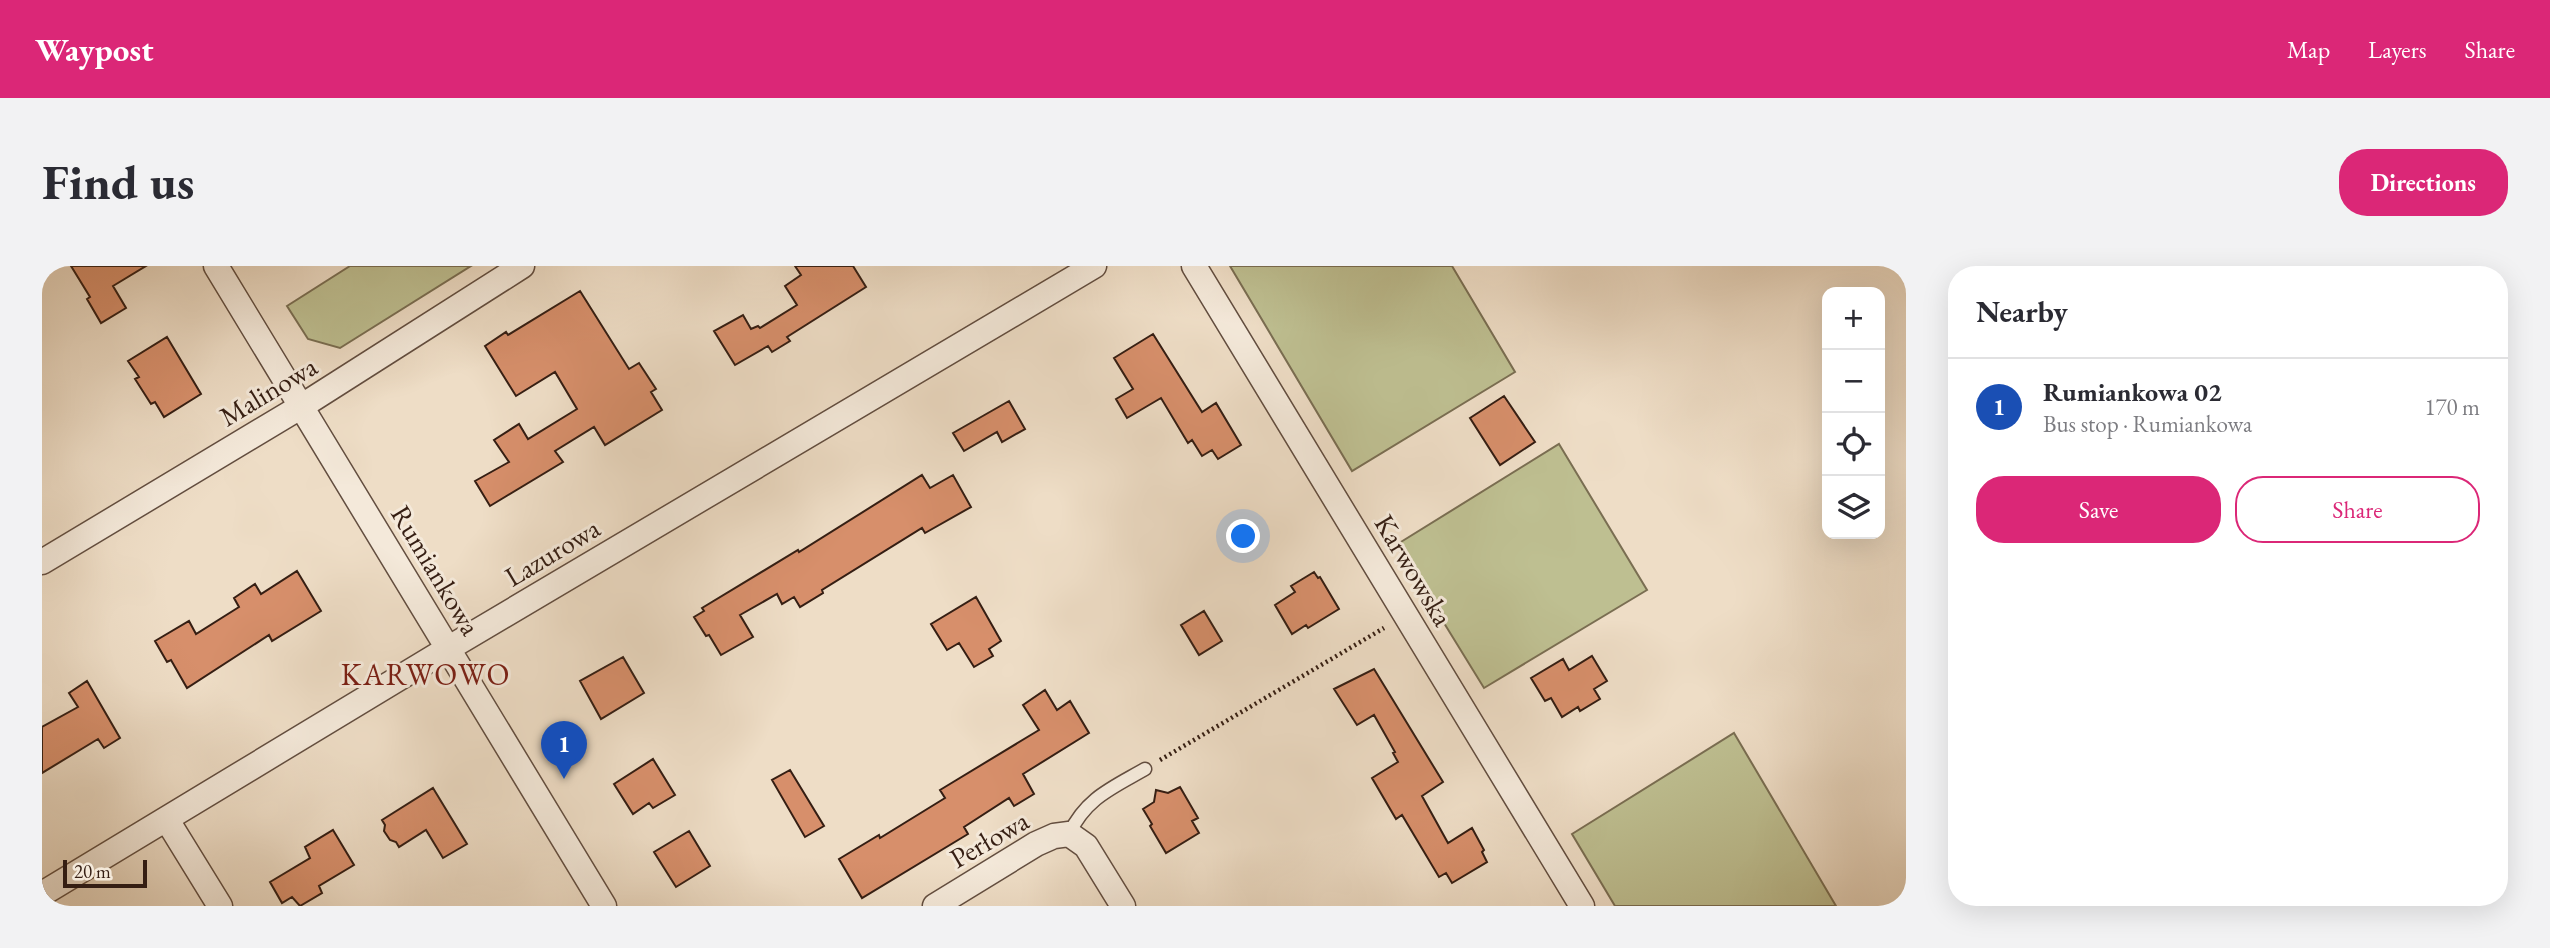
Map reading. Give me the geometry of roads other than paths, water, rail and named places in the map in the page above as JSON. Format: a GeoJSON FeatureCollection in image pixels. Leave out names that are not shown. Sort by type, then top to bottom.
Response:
{"type":"FeatureCollection","features":[{"type":"Feature","properties":{"kind":"street","name":"Rumiankowa"},"geometry":{"type":"LineString","coordinates":[[216,266],[604,906]]}},
{"type":"Feature","properties":{"kind":"street","name":"Malinowa"},"geometry":{"type":"LineString","coordinates":[[42,562],[302,406],[522,266]]}},
{"type":"Feature","properties":{"kind":"street","name":"Lazurowa"},"geometry":{"type":"LineString","coordinates":[[42,894],[449,648],[1094,266]]}},
{"type":"Feature","properties":{"kind":"street","name":"Karwowska"},"geometry":{"type":"LineString","coordinates":[[1194,266],[1582,906]]}},
{"type":"Feature","properties":{"kind":"street"},"geometry":{"type":"LineString","coordinates":[[167,820],[220,906]]}},
{"type":"Feature","properties":{"kind":"street","name":"Perłowa"},"geometry":{"type":"LineString","coordinates":[[935,906],[1036,844],[1054,836],[1069,834],[1086,846],[1123,906]]}},
{"type":"Feature","properties":{"kind":"lane"},"geometry":{"type":"LineString","coordinates":[[1069,834],[1078,816],[1093,800],[1145,769]]}},
{"type":"Feature","properties":{"kind":"place","name":"Rumiankowa 02"},"geometry":{"type":"Point","coordinates":[564,779]}},
{"type":"Feature","properties":{"kind":"district","name":"KARWOWO"},"geometry":{"type":"Point","coordinates":[426,674]}}]}
